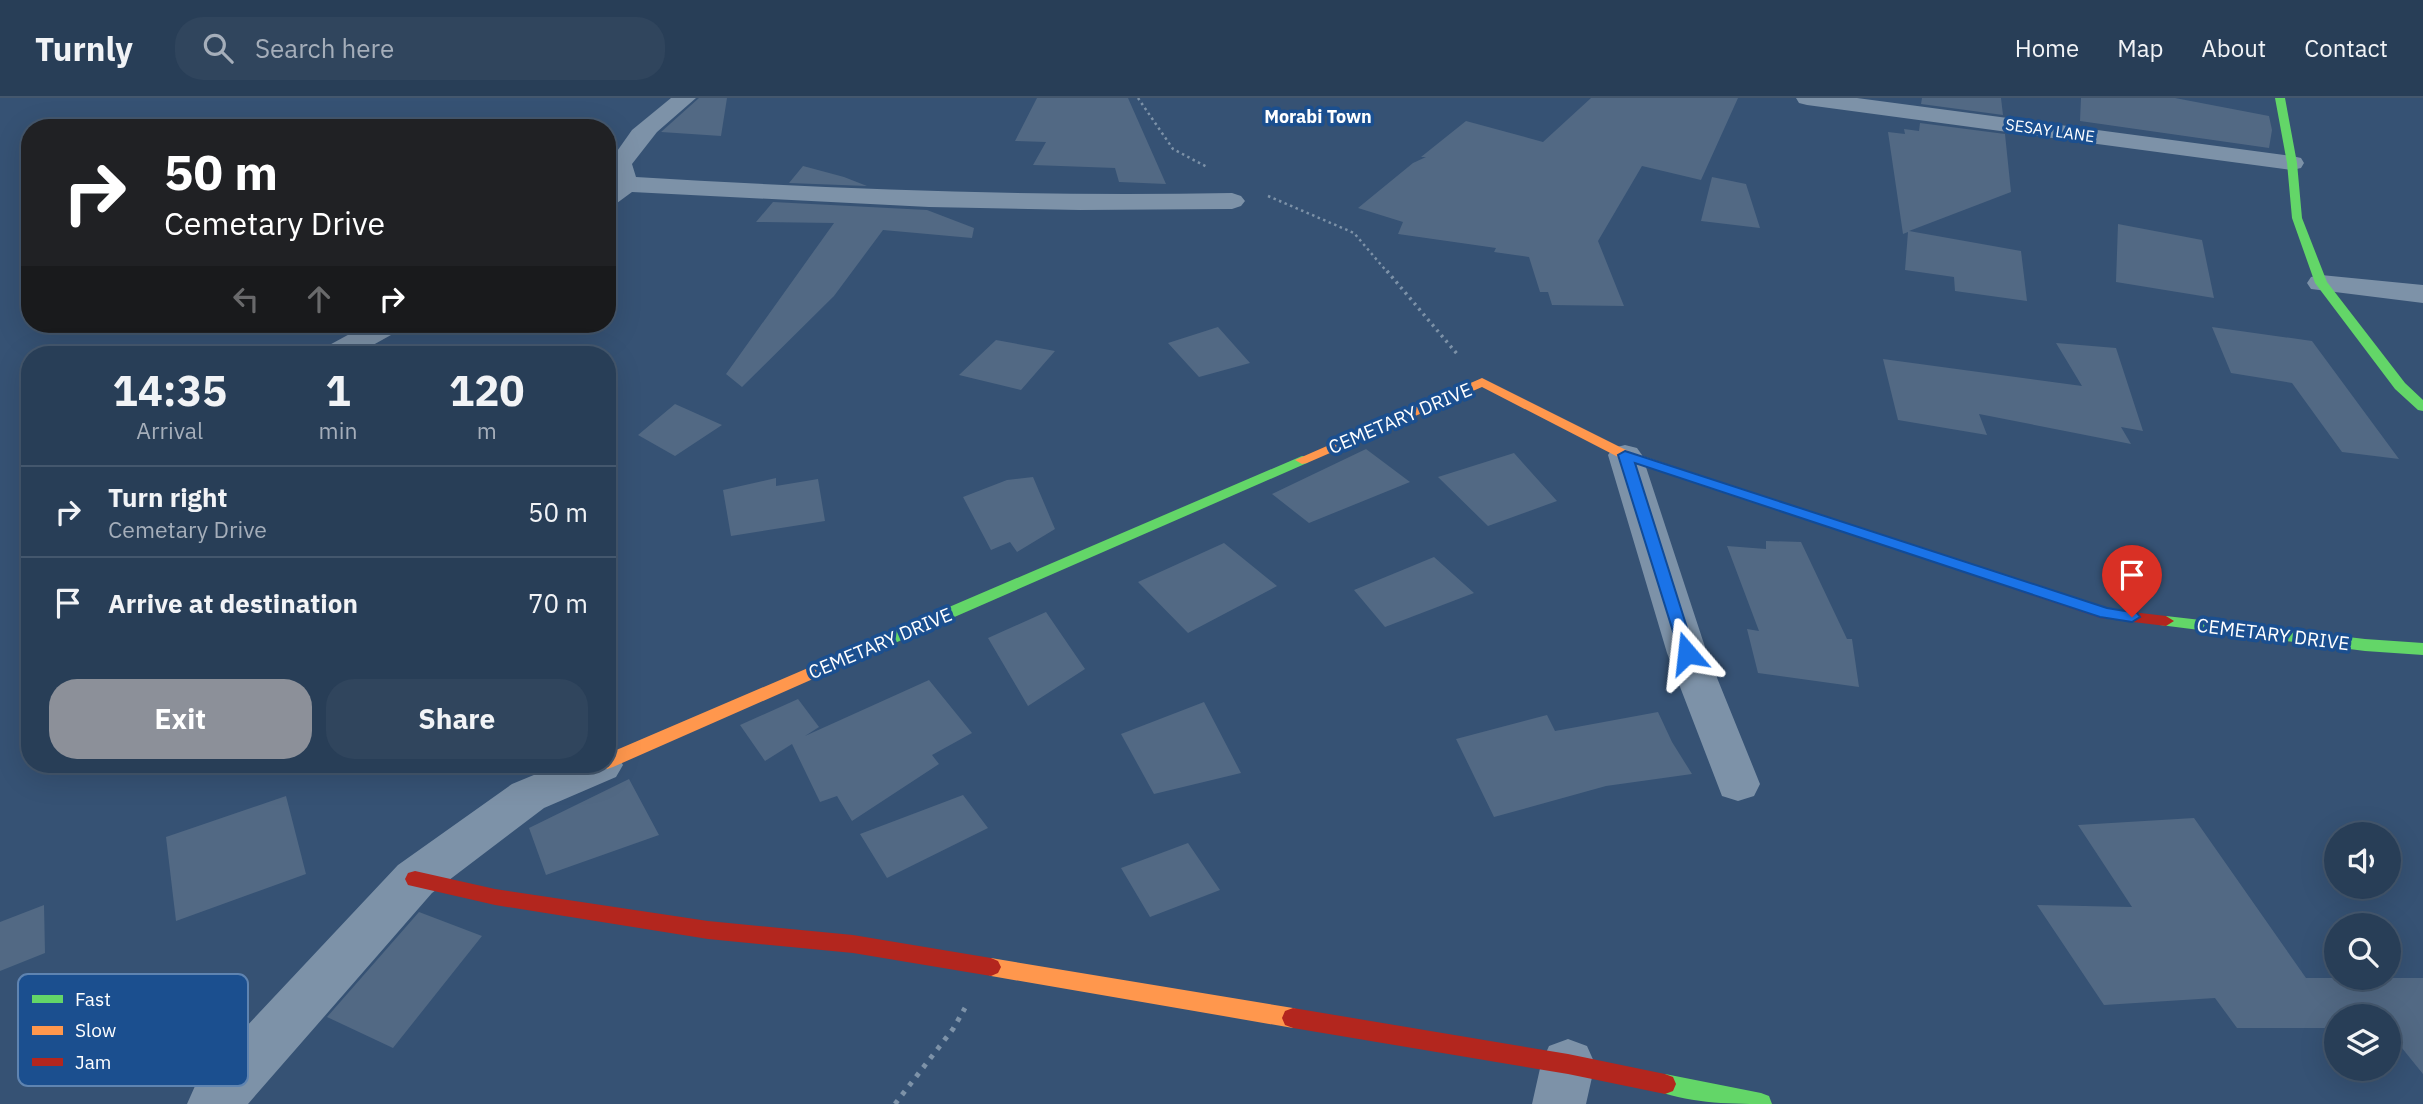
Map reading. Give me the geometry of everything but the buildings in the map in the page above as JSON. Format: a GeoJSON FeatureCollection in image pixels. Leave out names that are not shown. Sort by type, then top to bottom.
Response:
{"type":"FeatureCollection","features":[{"type":"Feature","properties":{"kind":"street"},"geometry":{"type":"LineString","coordinates":[[685,98],[647,127],[623,159],[617,191],[1128,204],[1232,201]]}},
{"type":"Feature","properties":{"kind":"street","name":"SESAY LANE"},"geometry":{"type":"LineString","coordinates":[[1807,98],[2292,163]]}},
{"type":"Feature","properties":{"kind":"street"},"geometry":{"type":"LineString","coordinates":[[2280,98],[2292,163],[2298,218],[2321,283],[2400,386],[2423,407]]}},
{"type":"Feature","properties":{"kind":"street"},"geometry":{"type":"LineString","coordinates":[[2321,283],[2423,294]]}},
{"type":"Feature","properties":{"kind":"street"},"geometry":{"type":"LineString","coordinates":[[350,346],[373,333]]}},
{"type":"Feature","properties":{"kind":"street","name":"CEMETARY DRIVE"},"geometry":{"type":"LineString","coordinates":[[616,758],[1482,383],[1625,455],[2106,614],[2365,645],[2423,649]]}},
{"type":"Feature","properties":{"kind":"street"},"geometry":{"type":"LineString","coordinates":[[1625,455],[1687,653],[1738,784]]}},
{"type":"Feature","properties":{"kind":"street"},"geometry":{"type":"LineString","coordinates":[[248,1064],[415,879],[528,796],[582,773]]}},
{"type":"Feature","properties":{"kind":"street"},"geometry":{"type":"LineString","coordinates":[[415,879],[508,899],[708,930],[853,944],[987,967],[1564,1084],[1761,1104]]}},
{"type":"Feature","properties":{"kind":"street"},"geometry":{"type":"LineString","coordinates":[[214,1104],[229,1086]]}},
{"type":"Feature","properties":{"kind":"path"},"geometry":{"type":"LineString","coordinates":[[1138,98],[1173,149],[1218,173]]}},
{"type":"Feature","properties":{"kind":"path"},"geometry":{"type":"LineString","coordinates":[[1266,195],[1354,233],[1482,383]]}},
{"type":"Feature","properties":{"kind":"path"},"geometry":{"type":"LineString","coordinates":[[895,1104],[953,1029],[987,967]]}},
{"type":"Feature","properties":{"kind":"traffic: fast"},"geometry":{"type":"LineString","coordinates":[[2280,98],[2292,163],[2297,218],[2321,283],[2400,386],[2423,407]]}},
{"type":"Feature","properties":{"kind":"traffic: fast"},"geometry":{"type":"LineString","coordinates":[[850,656],[1302,460]]}},
{"type":"Feature","properties":{"kind":"traffic: fast"},"geometry":{"type":"LineString","coordinates":[[2166,621],[2365,645],[2423,649]]}},
{"type":"Feature","properties":{"kind":"traffic: fast"},"geometry":{"type":"LineString","coordinates":[[1665,1084],[1761,1104]]}},
{"type":"Feature","properties":{"kind":"traffic: slow"},"geometry":{"type":"LineString","coordinates":[[1302,460],[1482,382],[1625,455],[1854,531]]}},
{"type":"Feature","properties":{"kind":"traffic: slow"},"geometry":{"type":"LineString","coordinates":[[616,758],[850,656]]}},
{"type":"Feature","properties":{"kind":"traffic: slow"},"geometry":{"type":"LineString","coordinates":[[991,967],[1293,1018]]}},
{"type":"Feature","properties":{"kind":"traffic: jam"},"geometry":{"type":"LineString","coordinates":[[1854,531],[2106,614],[2166,621]]}},
{"type":"Feature","properties":{"kind":"traffic: jam"},"geometry":{"type":"LineString","coordinates":[[415,879],[495,897],[708,930],[853,944],[991,967]]}},
{"type":"Feature","properties":{"kind":"traffic: jam"},"geometry":{"type":"LineString","coordinates":[[1293,1018],[1568,1064],[1665,1084]]}},
{"type":"Feature","properties":{"kind":"district","name":"Morabi Town"},"geometry":{"type":"Point","coordinates":[1318,117]}},
{"type":"Feature","properties":{"kind":"route"},"geometry":{"type":"LineString","coordinates":[[1687,653],[1625,455],[2106,614],[2132,617]]}}]}
